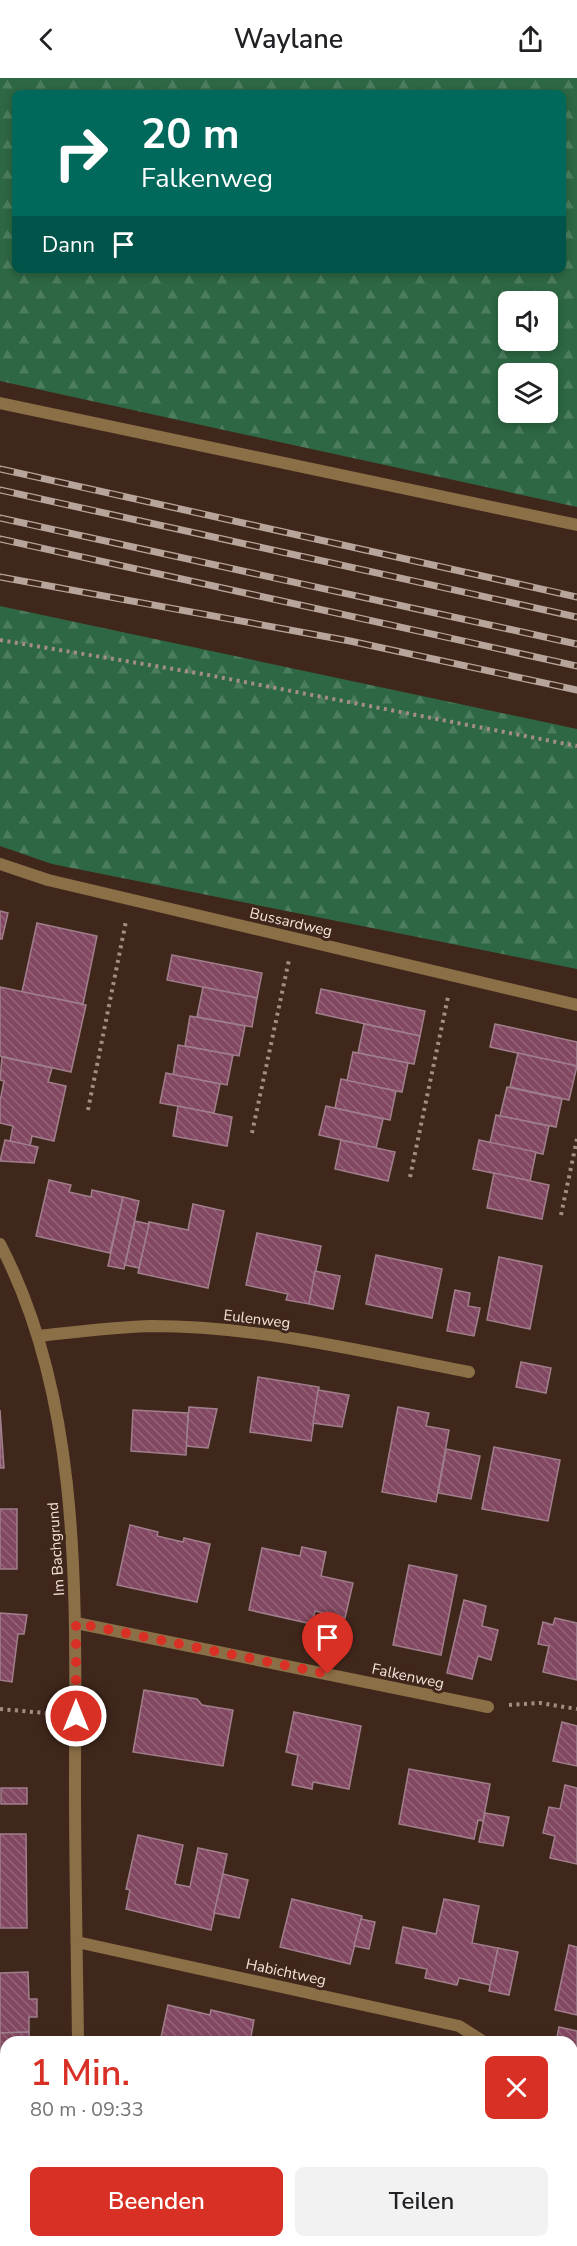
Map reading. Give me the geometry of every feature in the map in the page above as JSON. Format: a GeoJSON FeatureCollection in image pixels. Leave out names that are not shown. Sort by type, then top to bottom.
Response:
{"type":"FeatureCollection","features":[{"type":"Feature","properties":{"kind":"street"},"geometry":{"type":"LineString","coordinates":[[0,402],[577,525]]}},
{"type":"Feature","properties":{"kind":"street","name":"Bussardweg"},"geometry":{"type":"LineString","coordinates":[[0,864],[48,880],[577,1005]]}},
{"type":"Feature","properties":{"kind":"street","name":"Im Bachgrund"},"geometry":{"type":"LineString","coordinates":[[0,1244],[38,1336],[53,1401],[65,1479],[76,1623],[78,2036]]}},
{"type":"Feature","properties":{"kind":"street","name":"Eulenweg"},"geometry":{"type":"LineString","coordinates":[[38,1336],[152,1326],[239,1331],[304,1340],[469,1372]]}},
{"type":"Feature","properties":{"kind":"street","name":"Falkenweg"},"geometry":{"type":"LineString","coordinates":[[76,1623],[488,1707]]}},
{"type":"Feature","properties":{"kind":"street","name":"Habichtweg"},"geometry":{"type":"LineString","coordinates":[[77,1942],[459,2026],[475,2036]]}},
{"type":"Feature","properties":{"kind":"path"},"geometry":{"type":"LineString","coordinates":[[0,640],[203,674],[577,746]]}},
{"type":"Feature","properties":{"kind":"path"},"geometry":{"type":"LineString","coordinates":[[88,1110],[130,900]]}},
{"type":"Feature","properties":{"kind":"path"},"geometry":{"type":"LineString","coordinates":[[252,1133],[293,938]]}},
{"type":"Feature","properties":{"kind":"path"},"geometry":{"type":"LineString","coordinates":[[410,1177],[452,975]]}},
{"type":"Feature","properties":{"kind":"path"},"geometry":{"type":"LineString","coordinates":[[561,1215],[577,1139]]}},
{"type":"Feature","properties":{"kind":"path"},"geometry":{"type":"LineString","coordinates":[[488,1707],[540,1703],[577,1708]]}},
{"type":"Feature","properties":{"kind":"path"},"geometry":{"type":"LineString","coordinates":[[0,1709],[76,1716]]}},
{"type":"Feature","properties":{"kind":"green space"},"geometry":{"type":"Polygon","coordinates":[[[0,78],[577,78],[577,507],[0,381],[0,78]]]}},
{"type":"Feature","properties":{"kind":"green space"},"geometry":{"type":"Polygon","coordinates":[[[0,606],[577,729],[577,969],[52,864],[0,846],[0,606]]]}},
{"type":"Feature","properties":{"kind":"building"},"geometry":{"type":"Polygon","coordinates":[[[0,911],[8,913],[2,939],[0,939],[0,911]]]}},
{"type":"Feature","properties":{"kind":"building"},"geometry":{"type":"Polygon","coordinates":[[[37,923],[97,936],[83,1004],[22,992],[37,923]]]}},
{"type":"Feature","properties":{"kind":"building"},"geometry":{"type":"Polygon","coordinates":[[[172,955],[262,973],[257,998],[167,980],[172,955]]]}},
{"type":"Feature","properties":{"kind":"building"},"geometry":{"type":"Polygon","coordinates":[[[0,987],[86,1005],[71,1072],[0,1056],[0,987]]]}},
{"type":"Feature","properties":{"kind":"building"},"geometry":{"type":"Polygon","coordinates":[[[203,987],[257,998],[252,1027],[197,1017],[203,987]]]}},
{"type":"Feature","properties":{"kind":"building"},"geometry":{"type":"Polygon","coordinates":[[[321,989],[425,1011],[420,1036],[316,1013],[321,989]]]}},
{"type":"Feature","properties":{"kind":"building"},"geometry":{"type":"Polygon","coordinates":[[[190,1016],[245,1026],[239,1056],[185,1046],[190,1016]]]}},
{"type":"Feature","properties":{"kind":"building"},"geometry":{"type":"Polygon","coordinates":[[[364,1024],[420,1036],[414,1064],[358,1053],[364,1024]]]}},
{"type":"Feature","properties":{"kind":"building"},"geometry":{"type":"Polygon","coordinates":[[[495,1024],[577,1042],[577,1066],[490,1047],[495,1024]]]}},
{"type":"Feature","properties":{"kind":"building"},"geometry":{"type":"Polygon","coordinates":[[[178,1045],[233,1055],[227,1085],[173,1075],[178,1045]]]}},
{"type":"Feature","properties":{"kind":"building"},"geometry":{"type":"Polygon","coordinates":[[[353,1052],[408,1063],[402,1092],[347,1081],[353,1052]]]}},
{"type":"Feature","properties":{"kind":"building"},"geometry":{"type":"Polygon","coordinates":[[[518,1053],[577,1066],[569,1100],[510,1087],[518,1053]]]}},
{"type":"Feature","properties":{"kind":"building"},"geometry":{"type":"Polygon","coordinates":[[[2,1057],[52,1068],[48,1082],[66,1086],[54,1141],[32,1136],[30,1146],[10,1141],[13,1126],[0,1123],[0,1101],[4,1081],[0,1080],[2,1057]]]}},
{"type":"Feature","properties":{"kind":"building"},"geometry":{"type":"Polygon","coordinates":[[[166,1073],[220,1084],[214,1113],[160,1103],[166,1073]]]}},
{"type":"Feature","properties":{"kind":"building"},"geometry":{"type":"Polygon","coordinates":[[[341,1079],[396,1091],[390,1120],[335,1108],[341,1079]]]}},
{"type":"Feature","properties":{"kind":"building"},"geometry":{"type":"Polygon","coordinates":[[[507,1087],[562,1099],[556,1127],[500,1116],[507,1087]]]}},
{"type":"Feature","properties":{"kind":"building"},"geometry":{"type":"Polygon","coordinates":[[[178,1106],[232,1117],[227,1146],[173,1136],[178,1106]]]}},
{"type":"Feature","properties":{"kind":"building"},"geometry":{"type":"Polygon","coordinates":[[[326,1106],[383,1119],[376,1148],[319,1135],[326,1106]]]}},
{"type":"Feature","properties":{"kind":"building"},"geometry":{"type":"Polygon","coordinates":[[[496,1115],[549,1126],[543,1154],[490,1143],[496,1115]]]}},
{"type":"Feature","properties":{"kind":"building"},"geometry":{"type":"Polygon","coordinates":[[[5,1140],[38,1147],[34,1163],[0,1161],[5,1140]]]}},
{"type":"Feature","properties":{"kind":"building"},"geometry":{"type":"Polygon","coordinates":[[[341,1140],[395,1152],[388,1181],[335,1169],[341,1140]]]}},
{"type":"Feature","properties":{"kind":"building"},"geometry":{"type":"Polygon","coordinates":[[[479,1140],[536,1152],[530,1181],[473,1169],[479,1140]]]}},
{"type":"Feature","properties":{"kind":"building"},"geometry":{"type":"Polygon","coordinates":[[[494,1173],[549,1185],[542,1219],[487,1208],[494,1173]]]}},
{"type":"Feature","properties":{"kind":"building"},"geometry":{"type":"Polygon","coordinates":[[[49,1180],[71,1185],[69,1192],[91,1197],[92,1190],[123,1197],[110,1253],[36,1236],[49,1180]]]}},
{"type":"Feature","properties":{"kind":"building"},"geometry":{"type":"Polygon","coordinates":[[[123,1197],[139,1201],[124,1269],[108,1266],[123,1197]]]}},
{"type":"Feature","properties":{"kind":"building"},"geometry":{"type":"Polygon","coordinates":[[[193,1204],[224,1211],[208,1288],[138,1273],[149,1222],[188,1230],[193,1204]]]}},
{"type":"Feature","properties":{"kind":"building"},"geometry":{"type":"Polygon","coordinates":[[[135,1221],[149,1224],[139,1268],[125,1265],[135,1221]]]}},
{"type":"Feature","properties":{"kind":"building"},"geometry":{"type":"Polygon","coordinates":[[[257,1233],[321,1246],[309,1304],[286,1300],[288,1294],[246,1285],[257,1233]]]}},
{"type":"Feature","properties":{"kind":"building"},"geometry":{"type":"Polygon","coordinates":[[[376,1255],[442,1269],[432,1318],[366,1304],[376,1255]]]}},
{"type":"Feature","properties":{"kind":"building"},"geometry":{"type":"Polygon","coordinates":[[[499,1257],[542,1266],[530,1329],[487,1320],[499,1257]]]}},
{"type":"Feature","properties":{"kind":"building"},"geometry":{"type":"Polygon","coordinates":[[[315,1271],[340,1276],[333,1309],[309,1304],[315,1271]]]}},
{"type":"Feature","properties":{"kind":"building"},"geometry":{"type":"Polygon","coordinates":[[[455,1290],[470,1293],[468,1306],[480,1308],[474,1336],[447,1331],[455,1290]]]}},
{"type":"Feature","properties":{"kind":"building"},"geometry":{"type":"Polygon","coordinates":[[[521,1362],[551,1368],[546,1393],[516,1387],[521,1362]]]}},
{"type":"Feature","properties":{"kind":"building"},"geometry":{"type":"Polygon","coordinates":[[[258,1377],[319,1387],[311,1441],[250,1432],[258,1377]]]}},
{"type":"Feature","properties":{"kind":"building"},"geometry":{"type":"Polygon","coordinates":[[[318,1390],[349,1395],[342,1427],[313,1423],[318,1390]]]}},
{"type":"Feature","properties":{"kind":"building"},"geometry":{"type":"Polygon","coordinates":[[[189,1407],[217,1409],[208,1448],[186,1446],[189,1407]]]}},
{"type":"Feature","properties":{"kind":"building"},"geometry":{"type":"Polygon","coordinates":[[[398,1407],[429,1413],[426,1426],[449,1430],[436,1502],[382,1492],[398,1407]]]}},
{"type":"Feature","properties":{"kind":"building"},"geometry":{"type":"Polygon","coordinates":[[[0,1410],[4,1468],[0,1468],[0,1410]]]}},
{"type":"Feature","properties":{"kind":"building"},"geometry":{"type":"Polygon","coordinates":[[[133,1410],[188,1413],[186,1455],[131,1451],[133,1410]]]}},
{"type":"Feature","properties":{"kind":"building"},"geometry":{"type":"Polygon","coordinates":[[[494,1447],[560,1460],[548,1521],[482,1509],[494,1447]]]}},
{"type":"Feature","properties":{"kind":"building"},"geometry":{"type":"Polygon","coordinates":[[[446,1449],[480,1456],[471,1499],[438,1493],[446,1449]]]}},
{"type":"Feature","properties":{"kind":"building"},"geometry":{"type":"Polygon","coordinates":[[[0,1509],[17,1509],[17,1569],[0,1569],[0,1509]]]}},
{"type":"Feature","properties":{"kind":"building"},"geometry":{"type":"Polygon","coordinates":[[[130,1525],[158,1532],[157,1536],[183,1542],[184,1538],[210,1544],[197,1602],[117,1585],[130,1525]]]}},
{"type":"Feature","properties":{"kind":"building"},"geometry":{"type":"Polygon","coordinates":[[[302,1547],[326,1552],[321,1576],[353,1583],[345,1618],[315,1611],[312,1624],[249,1610],[262,1548],[300,1556],[302,1547]]]}},
{"type":"Feature","properties":{"kind":"building"},"geometry":{"type":"Polygon","coordinates":[[[409,1565],[457,1575],[441,1655],[393,1645],[409,1565]]]}},
{"type":"Feature","properties":{"kind":"building"},"geometry":{"type":"Polygon","coordinates":[[[464,1600],[486,1606],[482,1626],[498,1630],[491,1660],[478,1656],[472,1679],[447,1673],[464,1600]]]}},
{"type":"Feature","properties":{"kind":"building"},"geometry":{"type":"Polygon","coordinates":[[[0,1613],[27,1615],[24,1634],[18,1634],[12,1682],[0,1680],[0,1613]]]}},
{"type":"Feature","properties":{"kind":"building"},"geometry":{"type":"Polygon","coordinates":[[[555,1618],[577,1623],[577,1680],[543,1672],[549,1646],[538,1644],[543,1622],[553,1625],[555,1618]]]}},
{"type":"Feature","properties":{"kind":"building"},"geometry":{"type":"Polygon","coordinates":[[[144,1690],[197,1699],[202,1705],[233,1710],[223,1766],[133,1752],[144,1690]]]}},
{"type":"Feature","properties":{"kind":"building"},"geometry":{"type":"Polygon","coordinates":[[[294,1712],[361,1726],[349,1789],[313,1782],[312,1789],[292,1785],[298,1755],[286,1752],[294,1712]]]}},
{"type":"Feature","properties":{"kind":"building"},"geometry":{"type":"Polygon","coordinates":[[[562,1722],[577,1726],[577,1766],[553,1761],[562,1722]]]}},
{"type":"Feature","properties":{"kind":"building"},"geometry":{"type":"Polygon","coordinates":[[[409,1769],[490,1784],[483,1821],[478,1820],[474,1839],[399,1824],[409,1769]]]}},
{"type":"Feature","properties":{"kind":"building"},"geometry":{"type":"Polygon","coordinates":[[[565,1785],[577,1788],[577,1864],[550,1858],[555,1836],[543,1833],[549,1807],[560,1809],[565,1785]]]}},
{"type":"Feature","properties":{"kind":"building"},"geometry":{"type":"Polygon","coordinates":[[[1,1788],[27,1788],[27,1804],[1,1804],[1,1788]]]}},
{"type":"Feature","properties":{"kind":"building"},"geometry":{"type":"Polygon","coordinates":[[[485,1813],[509,1817],[503,1846],[479,1842],[485,1813]]]}},
{"type":"Feature","properties":{"kind":"building"},"geometry":{"type":"Polygon","coordinates":[[[0,1834],[26,1834],[27,1928],[0,1928],[0,1834]]]}},
{"type":"Feature","properties":{"kind":"building"},"geometry":{"type":"Polygon","coordinates":[[[138,1835],[183,1845],[175,1884],[190,1887],[198,1848],[227,1854],[211,1930],[126,1909],[130,1890],[126,1889],[138,1835]]]}},
{"type":"Feature","properties":{"kind":"building"},"geometry":{"type":"Polygon","coordinates":[[[223,1874],[248,1880],[239,1918],[214,1913],[223,1874]]]}},
{"type":"Feature","properties":{"kind":"building"},"geometry":{"type":"Polygon","coordinates":[[[292,1899],[362,1916],[350,1964],[280,1947],[292,1899]]]}},
{"type":"Feature","properties":{"kind":"building"},"geometry":{"type":"Polygon","coordinates":[[[444,1899],[479,1906],[472,1943],[498,1948],[491,1985],[459,1978],[457,1985],[425,1978],[427,1969],[396,1963],[403,1927],[436,1934],[444,1899]]]}},
{"type":"Feature","properties":{"kind":"building"},"geometry":{"type":"Polygon","coordinates":[[[361,1919],[375,1922],[369,1949],[354,1946],[361,1919]]]}},
{"type":"Feature","properties":{"kind":"building"},"geometry":{"type":"Polygon","coordinates":[[[569,1945],[577,1947],[577,2015],[555,2010],[569,1945]]]}},
{"type":"Feature","properties":{"kind":"building"},"geometry":{"type":"Polygon","coordinates":[[[498,1948],[518,1952],[509,1995],[489,1991],[498,1948]]]}},
{"type":"Feature","properties":{"kind":"building"},"geometry":{"type":"Polygon","coordinates":[[[28,1972],[29,1999],[37,1999],[37,2017],[29,2017],[29,2032],[0,2033],[0,1973],[28,1972]]]}},
{"type":"Feature","properties":{"kind":"building"},"geometry":{"type":"Polygon","coordinates":[[[168,2005],[210,2015],[211,2010],[254,2020],[251,2036],[161,2036],[168,2005]]]}},
{"type":"Feature","properties":{"kind":"building"},"geometry":{"type":"Polygon","coordinates":[[[559,2027],[577,2031],[577,2036],[557,2036],[559,2027]]]}},
{"type":"Feature","properties":{"kind":"building"},"geometry":{"type":"Polygon","coordinates":[[[29,2032],[29,2036],[0,2036],[0,2033],[29,2032]]]}},
{"type":"Feature","properties":{"kind":"railway"},"geometry":{"type":"LineString","coordinates":[[0,469],[577,597]]}},
{"type":"Feature","properties":{"kind":"railway"},"geometry":{"type":"LineString","coordinates":[[0,490],[577,617]]}},
{"type":"Feature","properties":{"kind":"railway"},"geometry":{"type":"LineString","coordinates":[[0,518],[577,644]]}},
{"type":"Feature","properties":{"kind":"railway"},"geometry":{"type":"LineString","coordinates":[[0,539],[577,666]]}},
{"type":"Feature","properties":{"kind":"railway"},"geometry":{"type":"LineString","coordinates":[[0,577],[350,641],[577,690]]}},
{"type":"Feature","properties":{"kind":"route"},"geometry":{"type":"LineString","coordinates":[[76,1716],[76,1623],[328,1674]]}}]}
